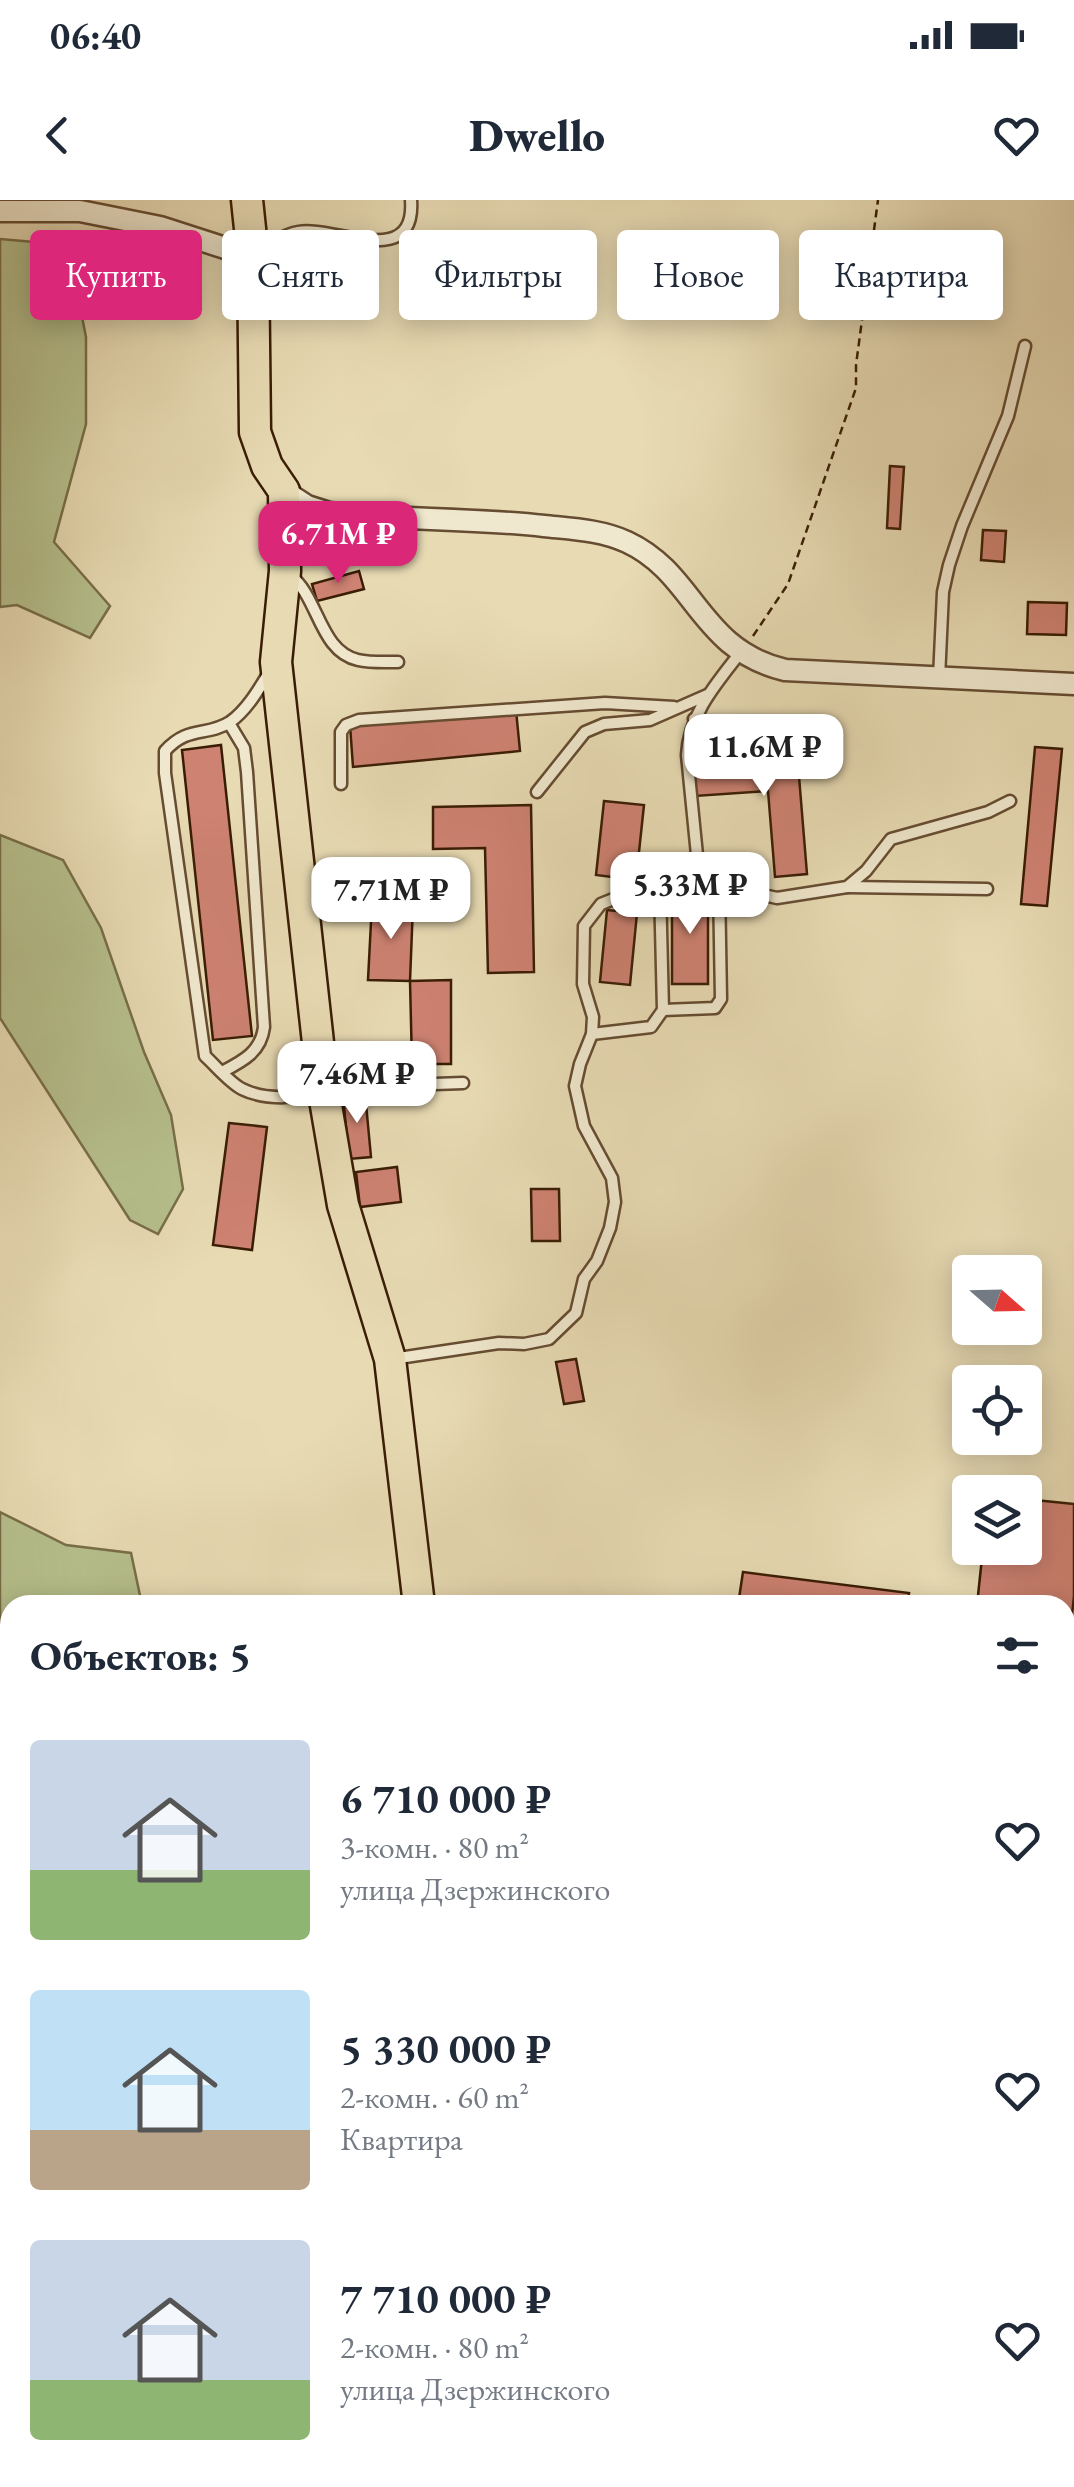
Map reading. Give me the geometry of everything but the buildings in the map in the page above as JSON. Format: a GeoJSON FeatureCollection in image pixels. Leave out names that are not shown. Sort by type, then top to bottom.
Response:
{"type":"FeatureCollection","features":[{"type":"Feature","properties":{"kind":"main road"},"geometry":{"type":"LineString","coordinates":[[247,200],[250,230]]}},
{"type":"Feature","properties":{"kind":"main road"},"geometry":{"type":"LineString","coordinates":[[254,320],[256,432],[267,466],[284,491],[285,571],[276,662],[323,1088],[342,1205],[390,1359],[417,1595]]}},
{"type":"Feature","properties":{"kind":"street"},"geometry":{"type":"LineString","coordinates":[[0,211],[80,211],[160,227],[222,247]]}},
{"type":"Feature","properties":{"kind":"street"},"geometry":{"type":"LineString","coordinates":[[284,491],[329,514],[531,524],[627,542],[660,566],[706,622],[740,653],[766,666],[1074,684]]}},
{"type":"Feature","properties":{"kind":"lane"},"geometry":{"type":"LineString","coordinates":[[379,242],[396,236],[408,224],[411,200]]}},
{"type":"Feature","properties":{"kind":"lane"},"geometry":{"type":"LineString","coordinates":[[938,679],[948,565],[1008,416],[1025,346]]}},
{"type":"Feature","properties":{"kind":"lane"},"geometry":{"type":"LineString","coordinates":[[285,571],[306,590],[333,644],[345,655],[398,662]]}},
{"type":"Feature","properties":{"kind":"lane"},"geometry":{"type":"LineString","coordinates":[[700,886],[688,733],[708,694],[740,653]]}},
{"type":"Feature","properties":{"kind":"lane"},"geometry":{"type":"LineString","coordinates":[[276,662],[257,693],[229,723],[186,733],[166,750],[164,773],[204,1056],[242,1089],[266,1095],[310,1096],[323,1088],[463,1084]]}},
{"type":"Feature","properties":{"kind":"lane"},"geometry":{"type":"LineString","coordinates":[[537,792],[585,732],[604,724],[650,720],[708,694]]}},
{"type":"Feature","properties":{"kind":"lane"},"geometry":{"type":"LineString","coordinates":[[341,784],[341,732],[346,725],[359,720],[605,703],[674,708]]}},
{"type":"Feature","properties":{"kind":"lane"},"geometry":{"type":"LineString","coordinates":[[694,720],[709,730],[772,743]]}},
{"type":"Feature","properties":{"kind":"lane"},"geometry":{"type":"LineString","coordinates":[[222,1072],[258,1048],[264,1027],[247,772],[244,748],[229,723]]}},
{"type":"Feature","properties":{"kind":"lane"},"geometry":{"type":"LineString","coordinates":[[847,887],[866,872],[890,839],[988,812],[1010,801]]}},
{"type":"Feature","properties":{"kind":"lane"},"geometry":{"type":"LineString","coordinates":[[663,1010],[714,1008],[721,999],[720,885]]}},
{"type":"Feature","properties":{"kind":"lane"},"geometry":{"type":"LineString","coordinates":[[390,1359],[549,1339],[576,1313],[584,1279],[597,1261],[610,1228],[615,1202],[612,1178],[584,1126],[575,1086],[592,1034],[593,1017],[583,984],[584,926],[601,904],[631,892],[720,885],[777,898],[847,887],[987,889]]}},
{"type":"Feature","properties":{"kind":"lane"},"geometry":{"type":"LineString","coordinates":[[592,1034],[650,1027],[663,1010],[660,888]]}},
{"type":"Feature","properties":{"kind":"path"},"geometry":{"type":"LineString","coordinates":[[740,653],[788,584],[856,388],[878,200]]}},
{"type":"Feature","properties":{"kind":"green space"},"geometry":{"type":"Polygon","coordinates":[[[0,239],[30,242],[30,320],[83,320],[86,424],[54,542],[110,606],[90,638],[17,605],[0,607],[0,239]]]}},
{"type":"Feature","properties":{"kind":"green space"},"geometry":{"type":"Polygon","coordinates":[[[0,835],[63,860],[101,928],[144,1052],[171,1115],[183,1189],[158,1234],[130,1220],[0,1018],[0,835]]]}},
{"type":"Feature","properties":{"kind":"green space"},"geometry":{"type":"Polygon","coordinates":[[[0,1512],[66,1545],[131,1553],[140,1595],[0,1595],[0,1512]]]}}]}
